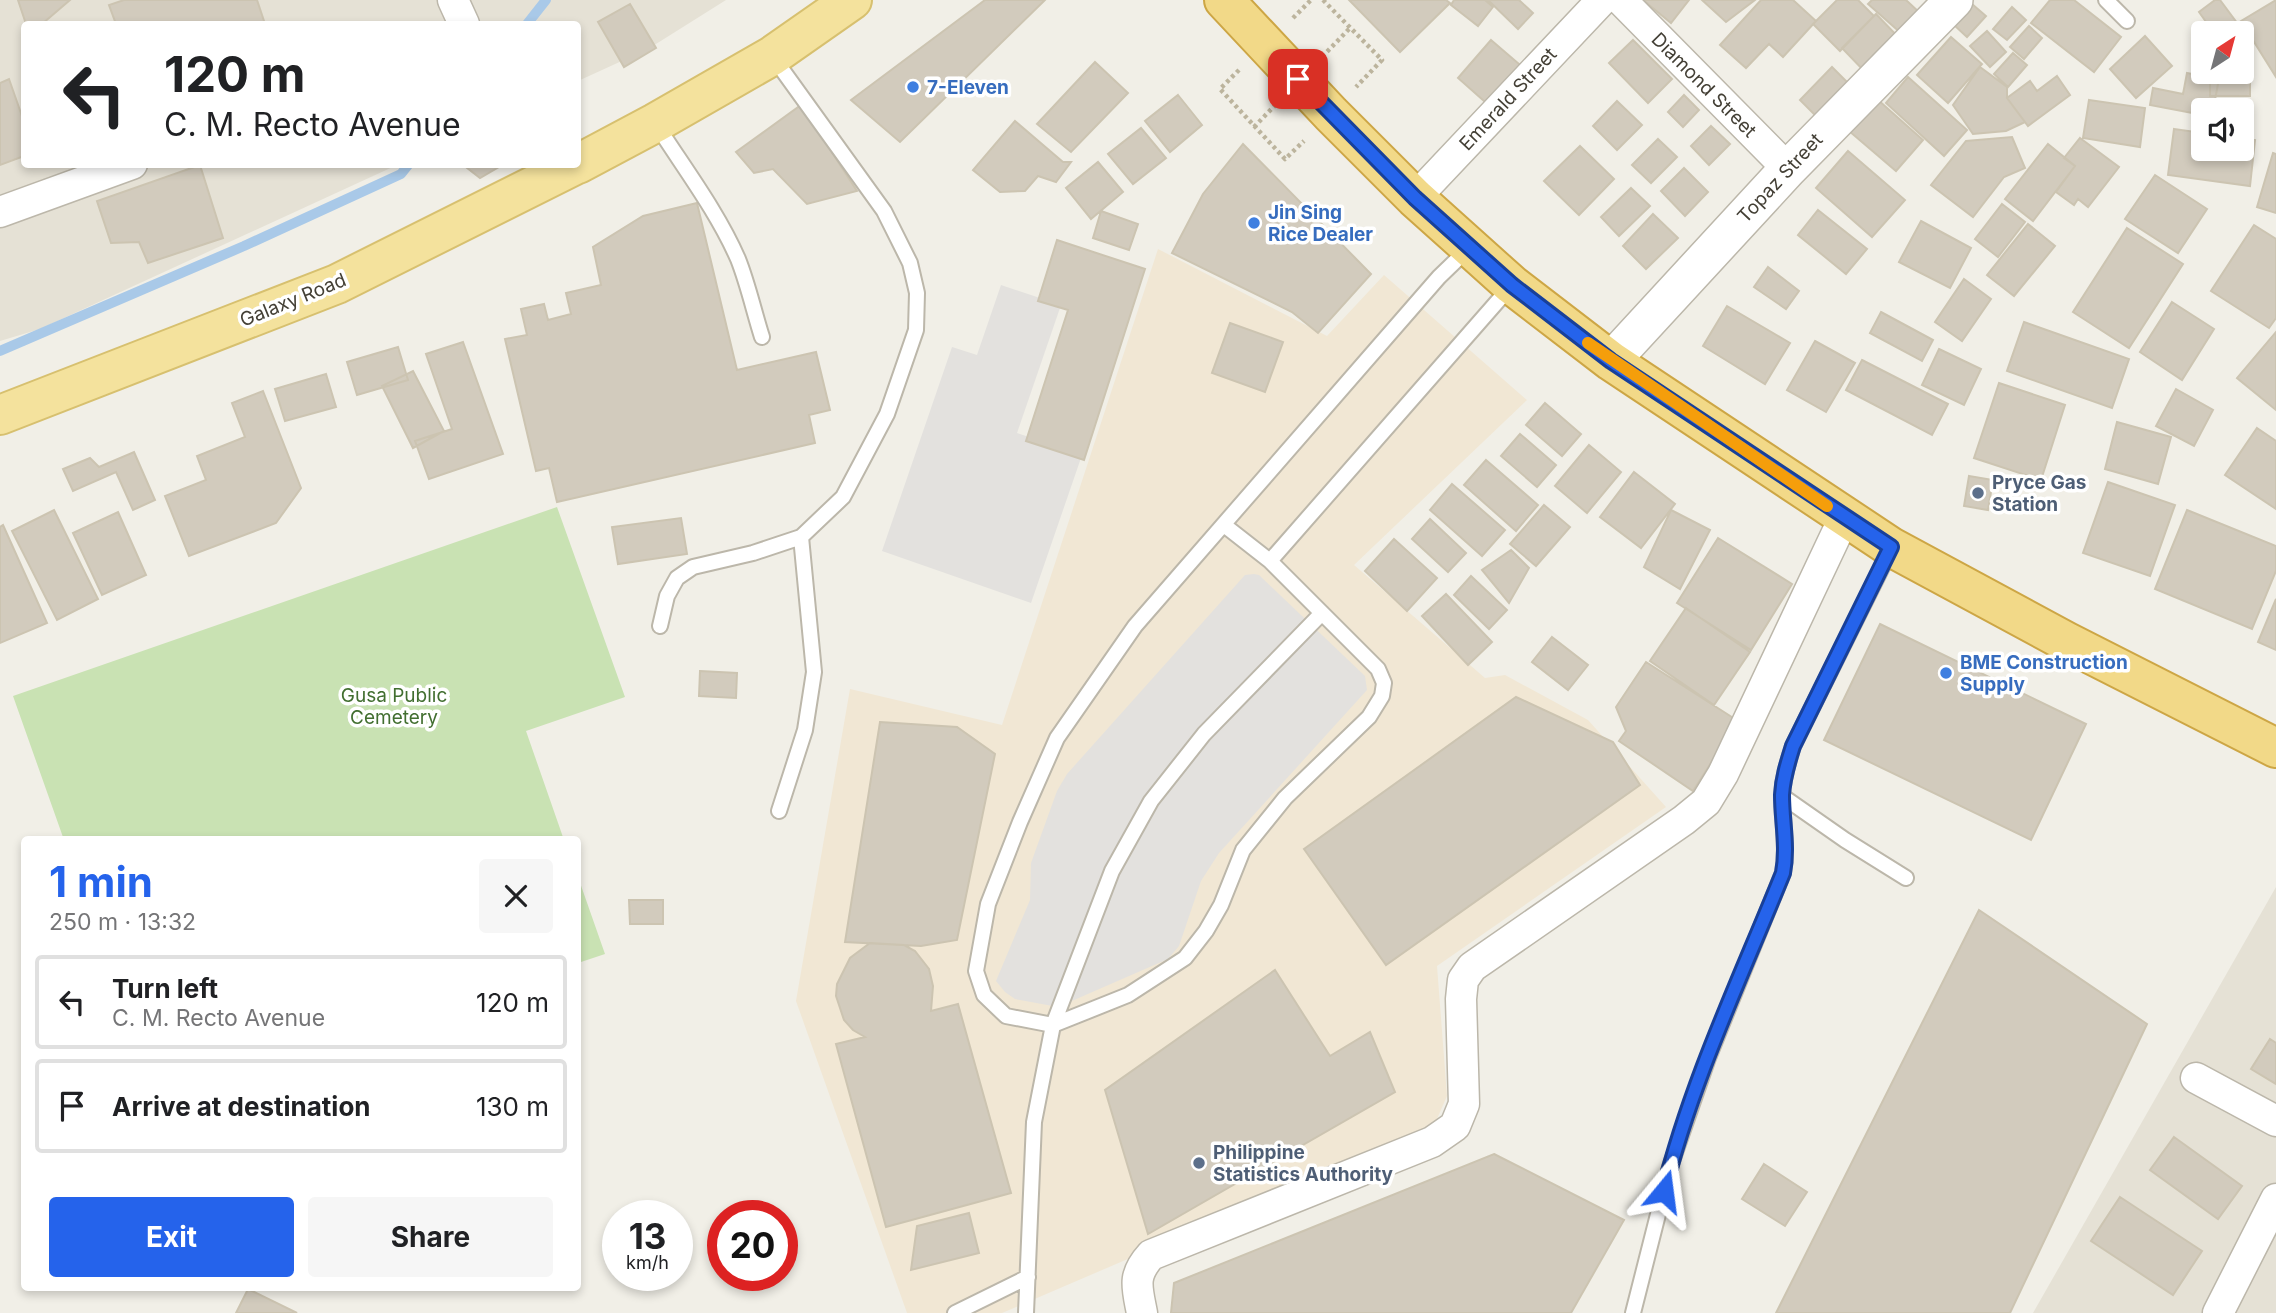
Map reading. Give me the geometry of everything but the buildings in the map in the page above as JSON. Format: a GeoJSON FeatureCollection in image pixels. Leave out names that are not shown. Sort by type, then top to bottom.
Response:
{"type":"FeatureCollection","features":[{"type":"Feature","properties":{"kind":"highway"},"geometry":{"type":"LineString","coordinates":[[1224,0],[1415,198],[1512,285],[1611,361],[1891,547],[2067,642],[2276,748]]}},
{"type":"Feature","properties":{"kind":"main road","name":"Galaxy Road"},"geometry":{"type":"LineString","coordinates":[[581,162],[772,56],[852,0]]}},
{"type":"Feature","properties":{"kind":"main road","name":"Galaxy Road"},"geometry":{"type":"LineString","coordinates":[[0,415],[337,284],[569,168]]}},
{"type":"Feature","properties":{"kind":"street"},"geometry":{"type":"LineString","coordinates":[[453,0],[465,21]]}},
{"type":"Feature","properties":{"kind":"street","name":"Emerald Street"},"geometry":{"type":"LineString","coordinates":[[1415,198],[1602,0]]}},
{"type":"Feature","properties":{"kind":"street","name":"Diamond Street"},"geometry":{"type":"LineString","coordinates":[[1621,0],[1788,169]]}},
{"type":"Feature","properties":{"kind":"street","name":"Topaz Street"},"geometry":{"type":"LineString","coordinates":[[1611,361],[1788,169],[1954,0]]}},
{"type":"Feature","properties":{"kind":"street"},"geometry":{"type":"LineString","coordinates":[[0,212],[121,168]]}},
{"type":"Feature","properties":{"kind":"street"},"geometry":{"type":"LineString","coordinates":[[1142,1313],[1137,1288],[1139,1269],[1151,1255],[1432,1142],[1455,1126],[1464,1104],[1461,999],[1463,980],[1472,967],[1706,802],[1723,774],[1844,518]]}},
{"type":"Feature","properties":{"kind":"street"},"geometry":{"type":"LineString","coordinates":[[2196,1078],[2276,1121]]}},
{"type":"Feature","properties":{"kind":"street"},"geometry":{"type":"LineString","coordinates":[[2218,1313],[2276,1199]]}},
{"type":"Feature","properties":{"kind":"lane"},"geometry":{"type":"LineString","coordinates":[[2106,0],[2127,21]]}},
{"type":"Feature","properties":{"kind":"lane"},"geometry":{"type":"LineString","coordinates":[[660,626],[667,596],[677,578],[693,568],[802,537],[843,498],[887,414],[916,330],[917,293],[910,263],[884,211],[772,56]]}},
{"type":"Feature","properties":{"kind":"lane"},"geometry":{"type":"LineString","coordinates":[[655,123],[730,243],[739,262],[762,337]]}},
{"type":"Feature","properties":{"kind":"lane"},"geometry":{"type":"LineString","coordinates":[[1224,525],[1270,561],[1378,669],[1384,683],[1382,696],[1369,717],[1285,798],[1243,850],[1221,905],[1206,931],[1185,958],[1128,995],[1053,1025],[1006,1016],[984,995],[976,971],[988,904],[1057,738],[1135,626],[1439,276],[1469,248]]}},
{"type":"Feature","properties":{"kind":"lane"},"geometry":{"type":"LineString","coordinates":[[1270,561],[1512,285]]}},
{"type":"Feature","properties":{"kind":"lane"},"geometry":{"type":"LineString","coordinates":[[779,811],[805,730],[814,672],[802,537]]}},
{"type":"Feature","properties":{"kind":"lane"},"geometry":{"type":"LineString","coordinates":[[1633,1313],[1670,1167],[1707,1058],[1783,873],[1786,857],[1782,796],[1784,773],[1793,746],[1891,547]]}},
{"type":"Feature","properties":{"kind":"lane"},"geometry":{"type":"LineString","coordinates":[[1026,1313],[1034,1122],[1053,1025],[1112,871],[1151,801],[1204,734],[1322,613]]}},
{"type":"Feature","properties":{"kind":"lane"},"geometry":{"type":"LineString","coordinates":[[1782,796],[1844,840],[1906,878]]}},
{"type":"Feature","properties":{"kind":"lane"},"geometry":{"type":"LineString","coordinates":[[955,1313],[1028,1277]]}},
{"type":"Feature","properties":{"kind":"path"},"geometry":{"type":"LineString","coordinates":[[1323,0],[1382,60]]}},
{"type":"Feature","properties":{"kind":"path"},"geometry":{"type":"LineString","coordinates":[[1254,127],[1352,27]]}},
{"type":"Feature","properties":{"kind":"path"},"geometry":{"type":"LineString","coordinates":[[1220,89],[1285,159]]}},
{"type":"Feature","properties":{"kind":"shaded area"},"geometry":{"type":"Polygon","coordinates":[[[0,0],[726,0],[648,49],[581,80],[581,21],[21,21],[21,168],[390,168],[40,329],[0,341],[0,0]]]}},
{"type":"Feature","properties":{"kind":"shaded area"},"geometry":{"type":"Polygon","coordinates":[[[1158,249],[1327,336],[1384,275],[1527,400],[1354,565],[1485,678],[1505,675],[1588,720],[1666,807],[1437,966],[1447,1096],[1433,1128],[1002,1313],[907,1313],[796,1001],[850,689],[1002,725],[1158,249]]]}},
{"type":"Feature","properties":{"kind":"shaded area"},"geometry":{"type":"Polygon","coordinates":[[[1001,285],[1061,305],[1017,433],[1082,455],[1031,603],[882,551],[952,347],[977,355],[1001,285]]]}},
{"type":"Feature","properties":{"kind":"shaded area"},"geometry":{"type":"Polygon","coordinates":[[[1245,575],[1259,575],[1365,676],[1367,690],[1219,853],[1201,881],[1179,946],[1168,959],[1058,1007],[1015,999],[996,981],[1030,900],[1031,863],[1057,791],[1067,774],[1245,575]]]}},
{"type":"Feature","properties":{"kind":"shaded area"},"geometry":{"type":"Polygon","coordinates":[[[2276,887],[2276,1313],[2033,1313],[2276,887]]]}},
{"type":"Feature","properties":{"kind":"green space","name":"Gusa Public Cemetery"},"geometry":{"type":"Polygon","coordinates":[[[557,507],[625,697],[526,731],[563,836],[63,836],[13,696],[557,507]]]}},
{"type":"Feature","properties":{"kind":"green space"},"geometry":{"type":"Polygon","coordinates":[[[581,886],[605,954],[581,962],[581,886]]]}},
{"type":"Feature","properties":{"kind":"waterway"},"geometry":{"type":"LineString","coordinates":[[529,21],[546,0]]}},
{"type":"Feature","properties":{"kind":"waterway"},"geometry":{"type":"LineString","coordinates":[[0,351],[244,246],[401,174],[406,168]]}},
{"type":"Feature","properties":{"kind":"slow traffic"},"geometry":{"type":"LineString","coordinates":[[1588,343],[1827,506]]}},
{"type":"Feature","properties":{"kind":"place","name":"7-Eleven"},"geometry":{"type":"Point","coordinates":[913,87]}},
{"type":"Feature","properties":{"kind":"place","name":"Jin Sing Rice Dealer"},"geometry":{"type":"Point","coordinates":[1254,223]}},
{"type":"Feature","properties":{"kind":"place","name":"Pryce Gas Station"},"geometry":{"type":"Point","coordinates":[1978,493]}},
{"type":"Feature","properties":{"kind":"place","name":"BME Construction Supply"},"geometry":{"type":"Point","coordinates":[1946,673]}},
{"type":"Feature","properties":{"kind":"place","name":"Philippine Statistics Authority"},"geometry":{"type":"Point","coordinates":[1199,1163]}},
{"type":"Feature","properties":{"kind":"route"},"geometry":{"type":"LineString","coordinates":[[1298,79],[1415,198],[1512,285],[1611,361],[1891,547],[1793,746],[1784,773],[1782,796],[1786,857],[1783,873],[1707,1058],[1664,1191]]}}]}
